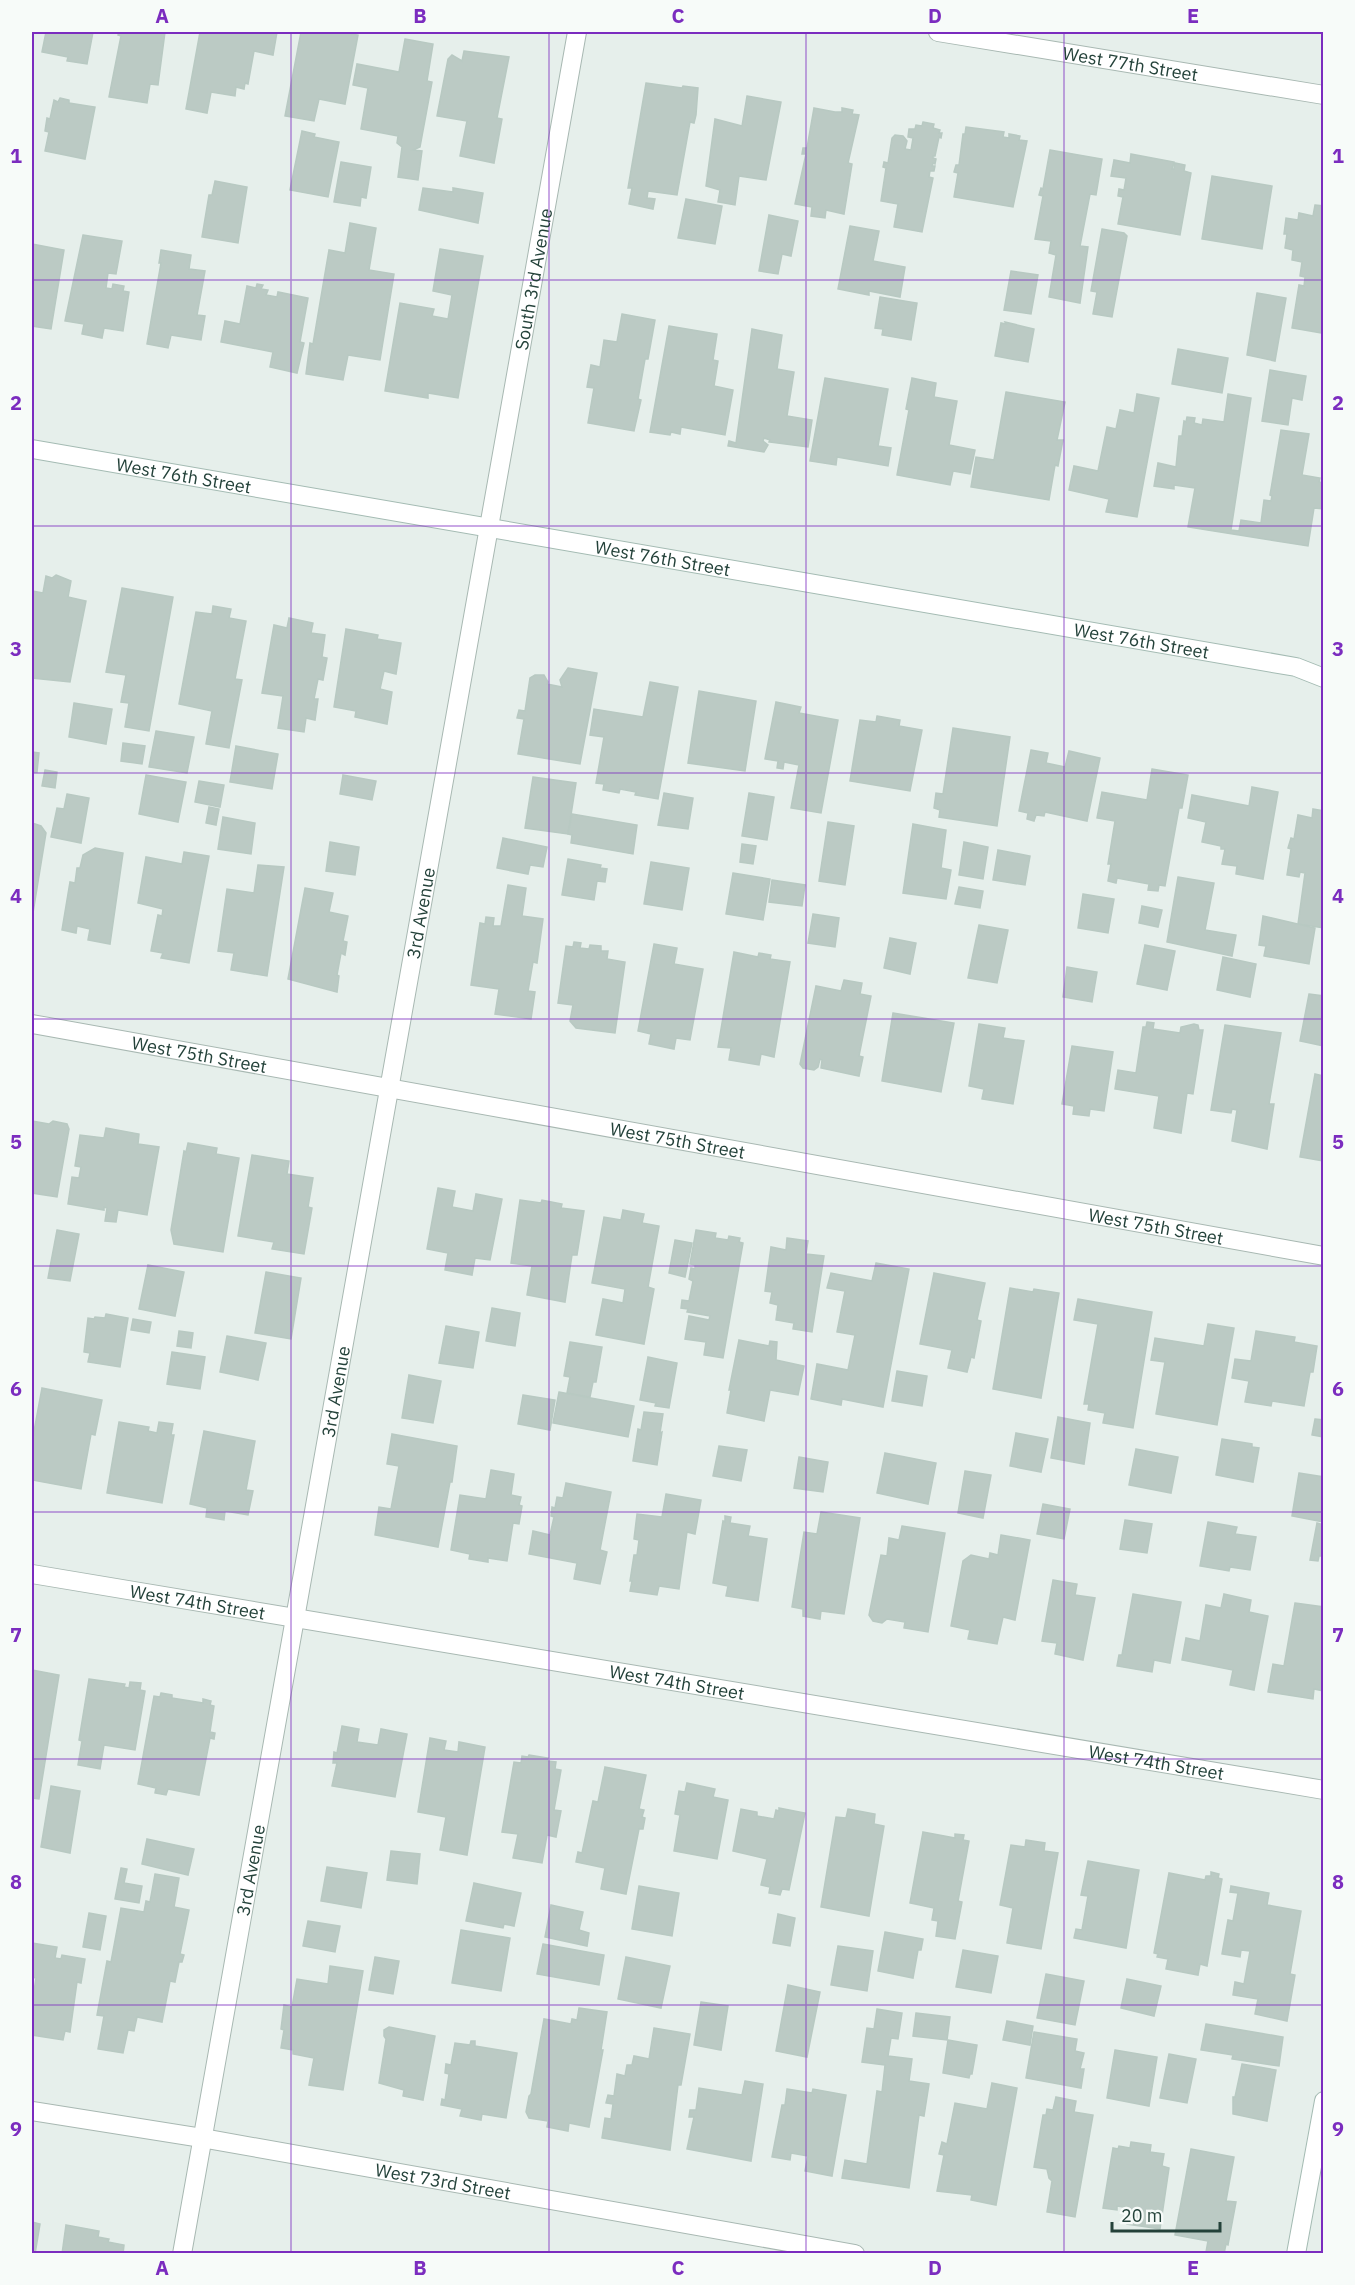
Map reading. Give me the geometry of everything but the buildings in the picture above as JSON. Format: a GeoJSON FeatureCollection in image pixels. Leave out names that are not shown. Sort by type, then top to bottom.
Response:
{"type":"FeatureCollection","features":[{"type":"Feature","properties":{"kind":"street","name":"South 3rd Avenue"},"geometry":{"type":"LineString","coordinates":[[490,528],[577,32]]}},
{"type":"Feature","properties":{"kind":"street","name":"West 77th Street"},"geometry":{"type":"LineString","coordinates":[[939,32],[1323,95]]}},
{"type":"Feature","properties":{"kind":"street","name":"West 76th Street"},"geometry":{"type":"LineString","coordinates":[[32,449],[1296,667],[1323,678]]}},
{"type":"Feature","properties":{"kind":"street","name":"3rd Avenue"},"geometry":{"type":"LineString","coordinates":[[182,2253],[293,1618],[490,528]]}},
{"type":"Feature","properties":{"kind":"street","name":"West 76th Street"},"geometry":{"type":"LineString","coordinates":[[1296,667],[1323,665]]}},
{"type":"Feature","properties":{"kind":"street","name":"West 75th Street"},"geometry":{"type":"LineString","coordinates":[[32,1024],[1323,1256]]}},
{"type":"Feature","properties":{"kind":"street","name":"West 74th Street"},"geometry":{"type":"LineString","coordinates":[[32,1574],[1323,1790]]}},
{"type":"Feature","properties":{"kind":"street"},"geometry":{"type":"LineString","coordinates":[[1296,2253],[1323,2101]]}},
{"type":"Feature","properties":{"kind":"street","name":"West 73rd Street"},"geometry":{"type":"LineString","coordinates":[[32,2110],[855,2253]]}}]}
